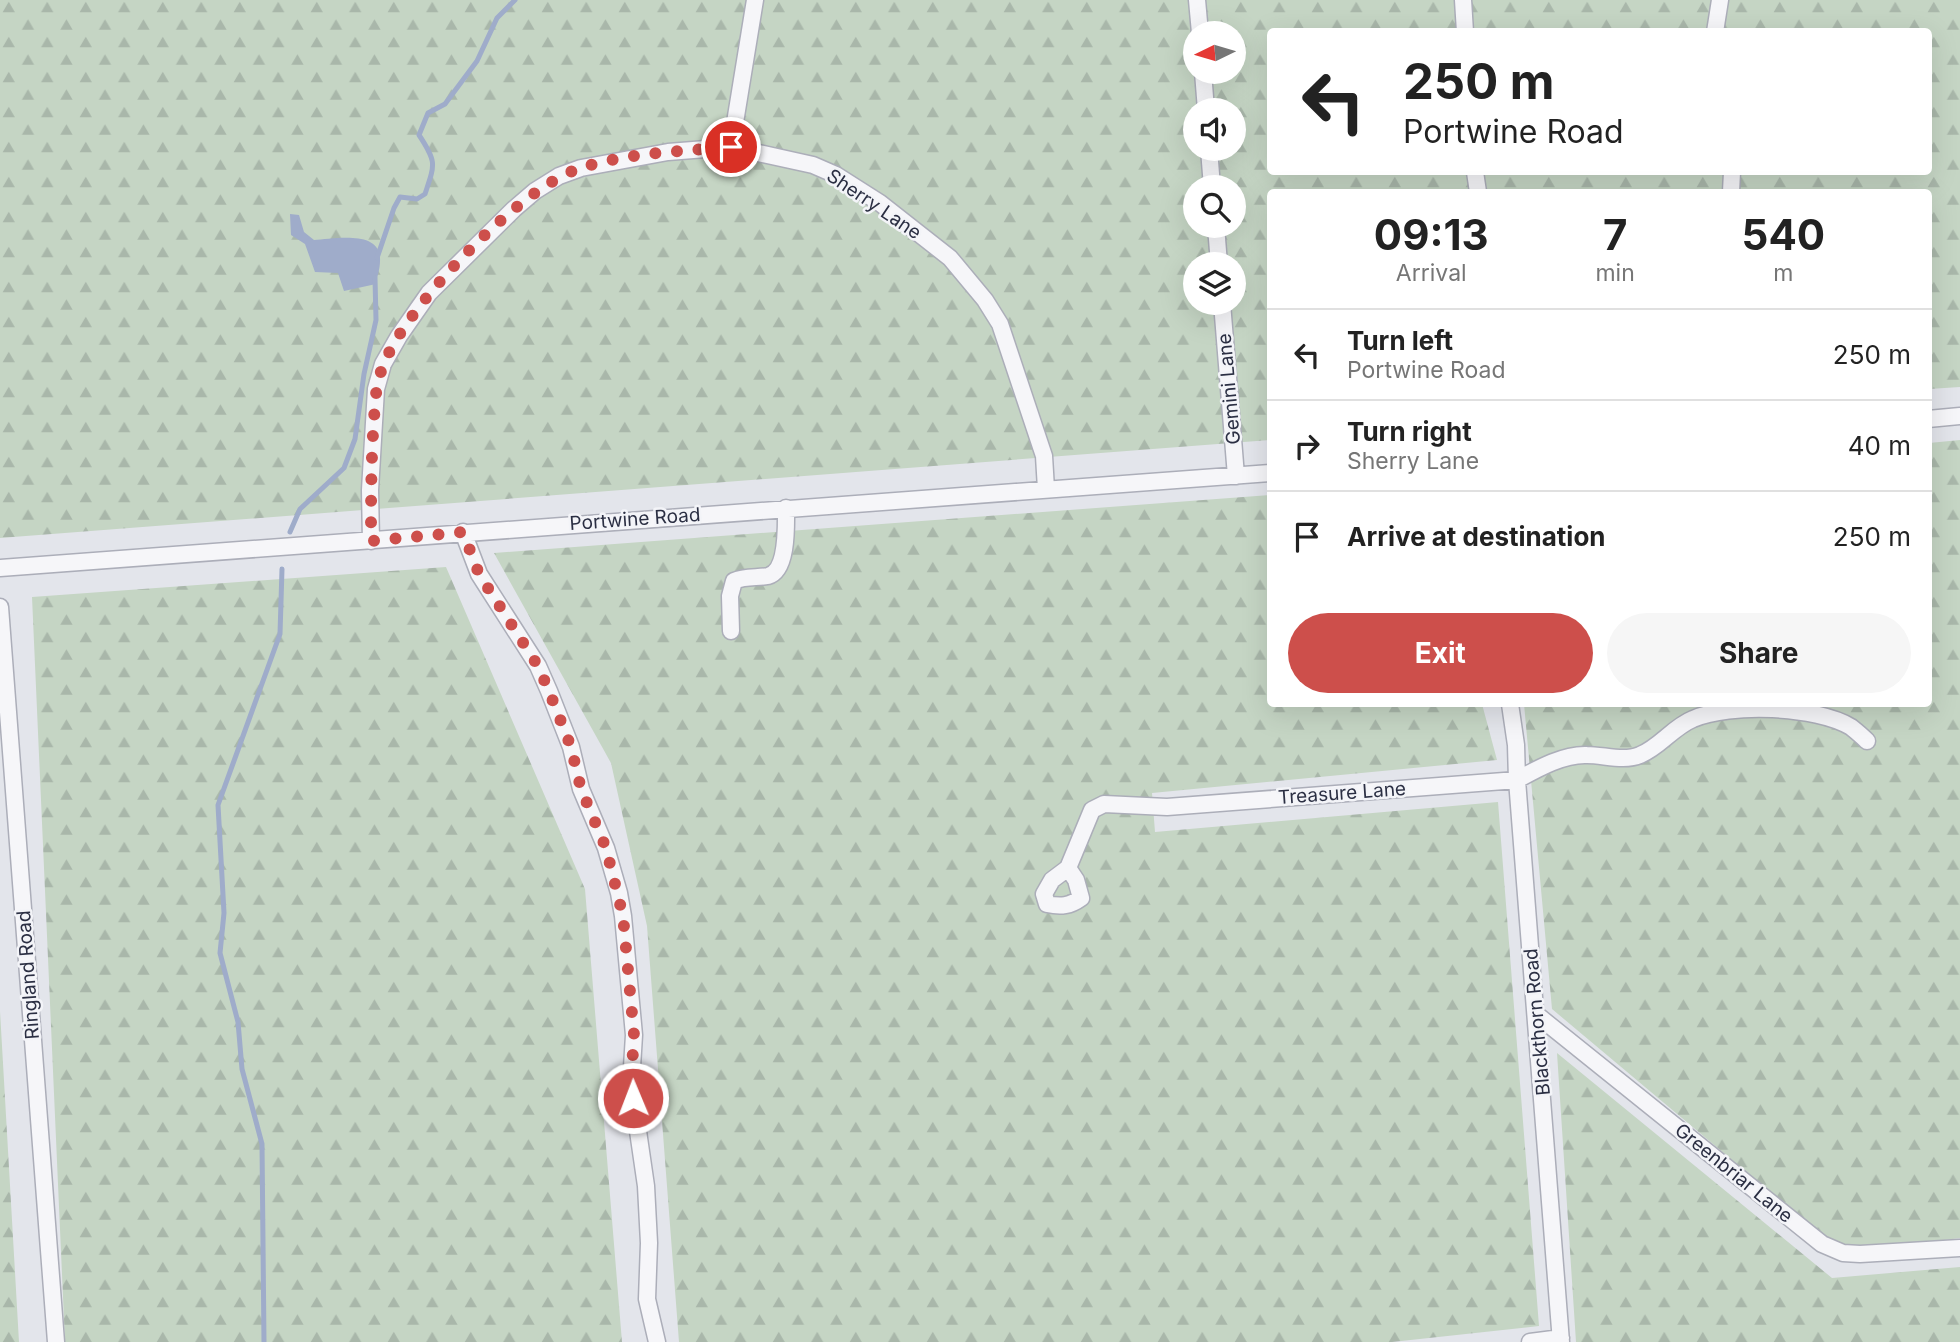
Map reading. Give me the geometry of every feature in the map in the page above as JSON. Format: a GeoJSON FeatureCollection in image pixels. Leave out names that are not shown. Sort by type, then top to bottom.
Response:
{"type":"FeatureCollection","features":[{"type":"Feature","properties":{"kind":"street"},"geometry":{"type":"LineString","coordinates":[[731,147],[755,0]]}},
{"type":"Feature","properties":{"kind":"street"},"geometry":{"type":"LineString","coordinates":[[1197,0],[1199,21]]}},
{"type":"Feature","properties":{"kind":"street"},"geometry":{"type":"LineString","coordinates":[[1463,0],[1465,28]]}},
{"type":"Feature","properties":{"kind":"street"},"geometry":{"type":"LineString","coordinates":[[1716,28],[1720,0]]}},
{"type":"Feature","properties":{"kind":"street","name":"Sherry Lane"},"geometry":{"type":"LineString","coordinates":[[371,541],[370,490],[376,389],[383,364],[429,293],[514,209],[559,176],[581,168],[639,156],[731,147],[813,165],[836,175],[880,204],[950,258],[985,300],[1000,324],[1044,456],[1046,489]]}},
{"type":"Feature","properties":{"kind":"street","name":"Gemini Lane"},"geometry":{"type":"LineString","coordinates":[[1223,315],[1236,476]]}},
{"type":"Feature","properties":{"kind":"street"},"geometry":{"type":"LineString","coordinates":[[1932,419],[1960,416]]}},
{"type":"Feature","properties":{"kind":"street","name":"Portwine Road"},"geometry":{"type":"LineString","coordinates":[[0,568],[1267,473]]}},
{"type":"Feature","properties":{"kind":"street"},"geometry":{"type":"LineString","coordinates":[[730,631],[730,596],[734,581],[772,575],[778,571],[782,562],[786,508]]}},
{"type":"Feature","properties":{"kind":"street"},"geometry":{"type":"LineString","coordinates":[[463,532],[479,574],[538,666],[549,691],[571,747],[581,789],[606,848],[619,893],[634,1035],[631,1083],[646,1197],[649,1243],[647,1299],[657,1342]]}},
{"type":"Feature","properties":{"kind":"street","name":"Ringland Road"},"geometry":{"type":"LineString","coordinates":[[0,607],[56,1342]]}},
{"type":"Feature","properties":{"kind":"street","name":"Blackthorn Road"},"geometry":{"type":"LineString","coordinates":[[1510,707],[1516,745],[1561,1340]]}},
{"type":"Feature","properties":{"kind":"street"},"geometry":{"type":"LineString","coordinates":[[1517,780],[1538,768],[1575,756],[1640,755],[1676,728],[1695,718],[1725,712],[1788,709],[1819,715],[1850,726],[1867,741]]}},
{"type":"Feature","properties":{"kind":"street","name":"Treasure Lane"},"geometry":{"type":"LineString","coordinates":[[1068,868],[1092,810],[1104,804],[1167,807],[1517,780]]}},
{"type":"Feature","properties":{"kind":"street","name":"Greenbriar Lane"},"geometry":{"type":"LineString","coordinates":[[1536,1015],[1822,1244],[1843,1253],[1860,1254],[1960,1248]]}},
{"type":"Feature","properties":{"kind":"street"},"geometry":{"type":"LineString","coordinates":[[1530,1342],[1561,1340]]}},
{"type":"Feature","properties":{"kind":"green space"},"geometry":{"type":"Polygon","coordinates":[[[0,0],[1960,0],[1960,387],[1932,389],[1932,189],[1267,189],[1267,440],[0,538],[0,0]]]}},
{"type":"Feature","properties":{"kind":"green space"},"geometry":{"type":"Polygon","coordinates":[[[1960,440],[1960,1238],[1843,1253],[1552,1009],[1524,707],[1932,707],[1932,443],[1960,440]]]}},
{"type":"Feature","properties":{"kind":"green space"},"geometry":{"type":"Polygon","coordinates":[[[1267,495],[1267,707],[1483,707],[1497,760],[1152,793],[1155,832],[1498,802],[1539,1326],[1392,1342],[679,1342],[647,926],[611,763],[494,553],[1267,495]]]}},
{"type":"Feature","properties":{"kind":"green space"},"geometry":{"type":"Polygon","coordinates":[[[446,567],[585,889],[622,1342],[65,1342],[32,597],[446,567]]]}},
{"type":"Feature","properties":{"kind":"green space"},"geometry":{"type":"Polygon","coordinates":[[[0,1011],[19,1342],[0,1342],[0,1011]]]}},
{"type":"Feature","properties":{"kind":"green space"},"geometry":{"type":"Polygon","coordinates":[[[1557,1053],[1832,1278],[1960,1267],[1960,1342],[1576,1342],[1557,1053]]]}},
{"type":"Feature","properties":{"kind":"water"},"geometry":{"type":"Polygon","coordinates":[[[290,214],[299,215],[304,232],[314,240],[355,238],[373,244],[379,251],[380,261],[376,284],[344,291],[338,273],[315,272],[305,244],[291,235],[290,214]]]}},
{"type":"Feature","properties":{"kind":"waterway"},"geometry":{"type":"LineString","coordinates":[[377,258],[400,197],[417,199],[425,194],[432,163],[429,151],[419,135],[428,113],[445,104],[477,61],[497,18],[515,0]]}},
{"type":"Feature","properties":{"kind":"waterway"},"geometry":{"type":"LineString","coordinates":[[290,532],[300,509],[344,468],[355,439],[364,374],[376,320],[375,278]]}},
{"type":"Feature","properties":{"kind":"waterway"},"geometry":{"type":"LineString","coordinates":[[264,1342],[262,1144],[242,1069],[238,1022],[220,953],[224,913],[218,805],[280,634],[282,569]]}},
{"type":"Feature","properties":{"kind":"route"},"geometry":{"type":"LineString","coordinates":[[633,1098],[631,1083],[634,1035],[619,893],[606,848],[581,789],[571,747],[538,666],[479,574],[463,532],[371,541],[370,490],[376,389],[383,364],[429,293],[535,191],[559,176],[581,168],[639,156],[731,147]]}}]}
